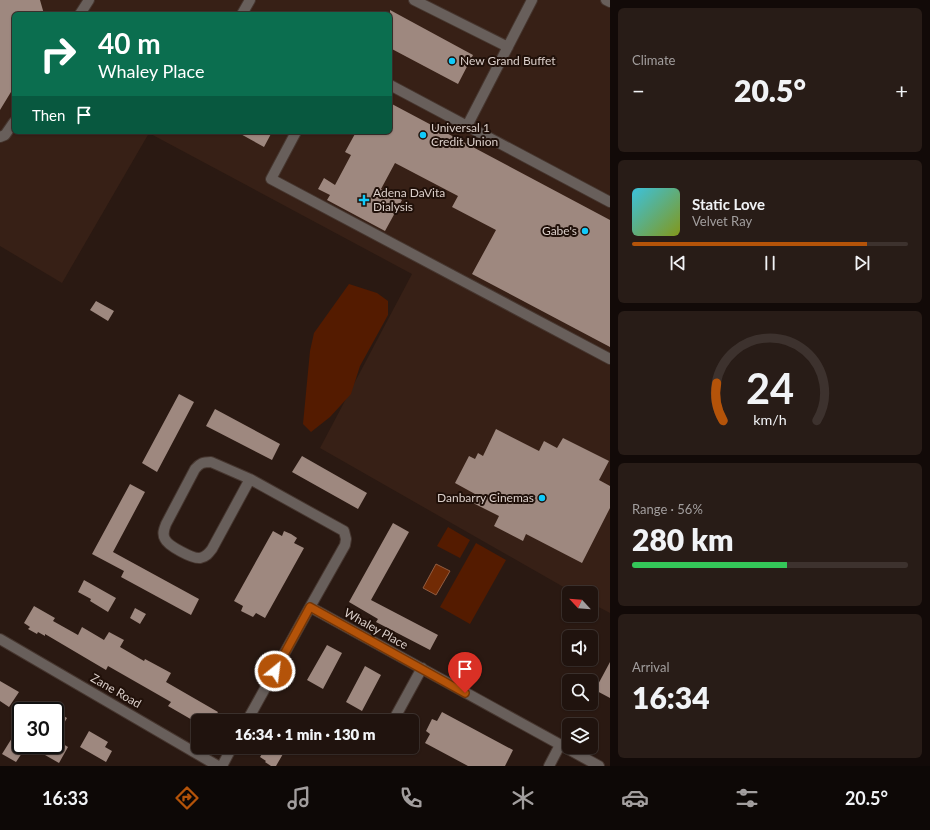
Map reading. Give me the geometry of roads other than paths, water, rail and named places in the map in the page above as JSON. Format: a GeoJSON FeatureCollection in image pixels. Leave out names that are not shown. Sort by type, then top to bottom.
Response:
{"type":"FeatureCollection","features":[{"type":"Feature","properties":{"kind":"street"},"geometry":{"type":"LineString","coordinates":[[81,12],[89,0]]}},
{"type":"Feature","properties":{"kind":"street"},"geometry":{"type":"LineString","coordinates":[[243,12],[250,0]]}},
{"type":"Feature","properties":{"kind":"street"},"geometry":{"type":"LineString","coordinates":[[414,0],[508,47]]}},
{"type":"Feature","properties":{"kind":"street"},"geometry":{"type":"LineString","coordinates":[[467,126],[532,0]]}},
{"type":"Feature","properties":{"kind":"street"},"geometry":{"type":"LineString","coordinates":[[606,0],[610,2]]}},
{"type":"Feature","properties":{"kind":"street"},"geometry":{"type":"LineString","coordinates":[[392,87],[610,202]]}},
{"type":"Feature","properties":{"kind":"street"},"geometry":{"type":"LineString","coordinates":[[0,137],[5,136],[12,125]]}},
{"type":"Feature","properties":{"kind":"street"},"geometry":{"type":"LineString","coordinates":[[295,134],[271,180],[610,359]]}},
{"type":"Feature","properties":{"kind":"street"},"geometry":{"type":"LineString","coordinates":[[250,479],[207,556],[200,558],[192,556],[169,544],[165,539],[163,533],[166,524],[198,464],[204,462],[211,462],[250,479],[344,532],[346,539],[345,545],[251,714]]}},
{"type":"Feature","properties":{"kind":"street","name":"Whaley Place"},"geometry":{"type":"LineString","coordinates":[[310,607],[599,766]]}},
{"type":"Feature","properties":{"kind":"street","name":"Zane Road"},"geometry":{"type":"LineString","coordinates":[[0,639],[220,766]]}},
{"type":"Feature","properties":{"kind":"street"},"geometry":{"type":"LineString","coordinates":[[397,714],[422,668]]}},
{"type":"Feature","properties":{"kind":"street"},"geometry":{"type":"LineString","coordinates":[[549,766],[560,745]]}},
{"type":"Feature","properties":{"kind":"street"},"geometry":{"type":"LineString","coordinates":[[220,766],[228,754]]}},
{"type":"Feature","properties":{"kind":"place","name":"New Grand Buffet"},"geometry":{"type":"Point","coordinates":[452,61]}},
{"type":"Feature","properties":{"kind":"place","name":"Universal 1 Credit Union"},"geometry":{"type":"Point","coordinates":[423,135]}},
{"type":"Feature","properties":{"kind":"place","name":"Adena DaVita Dialysis"},"geometry":{"type":"Point","coordinates":[364,200]}},
{"type":"Feature","properties":{"kind":"place","name":"Gabe's"},"geometry":{"type":"Point","coordinates":[585,231]}},
{"type":"Feature","properties":{"kind":"place","name":"Danbarry Cinemas"},"geometry":{"type":"Point","coordinates":[542,498]}}]}
